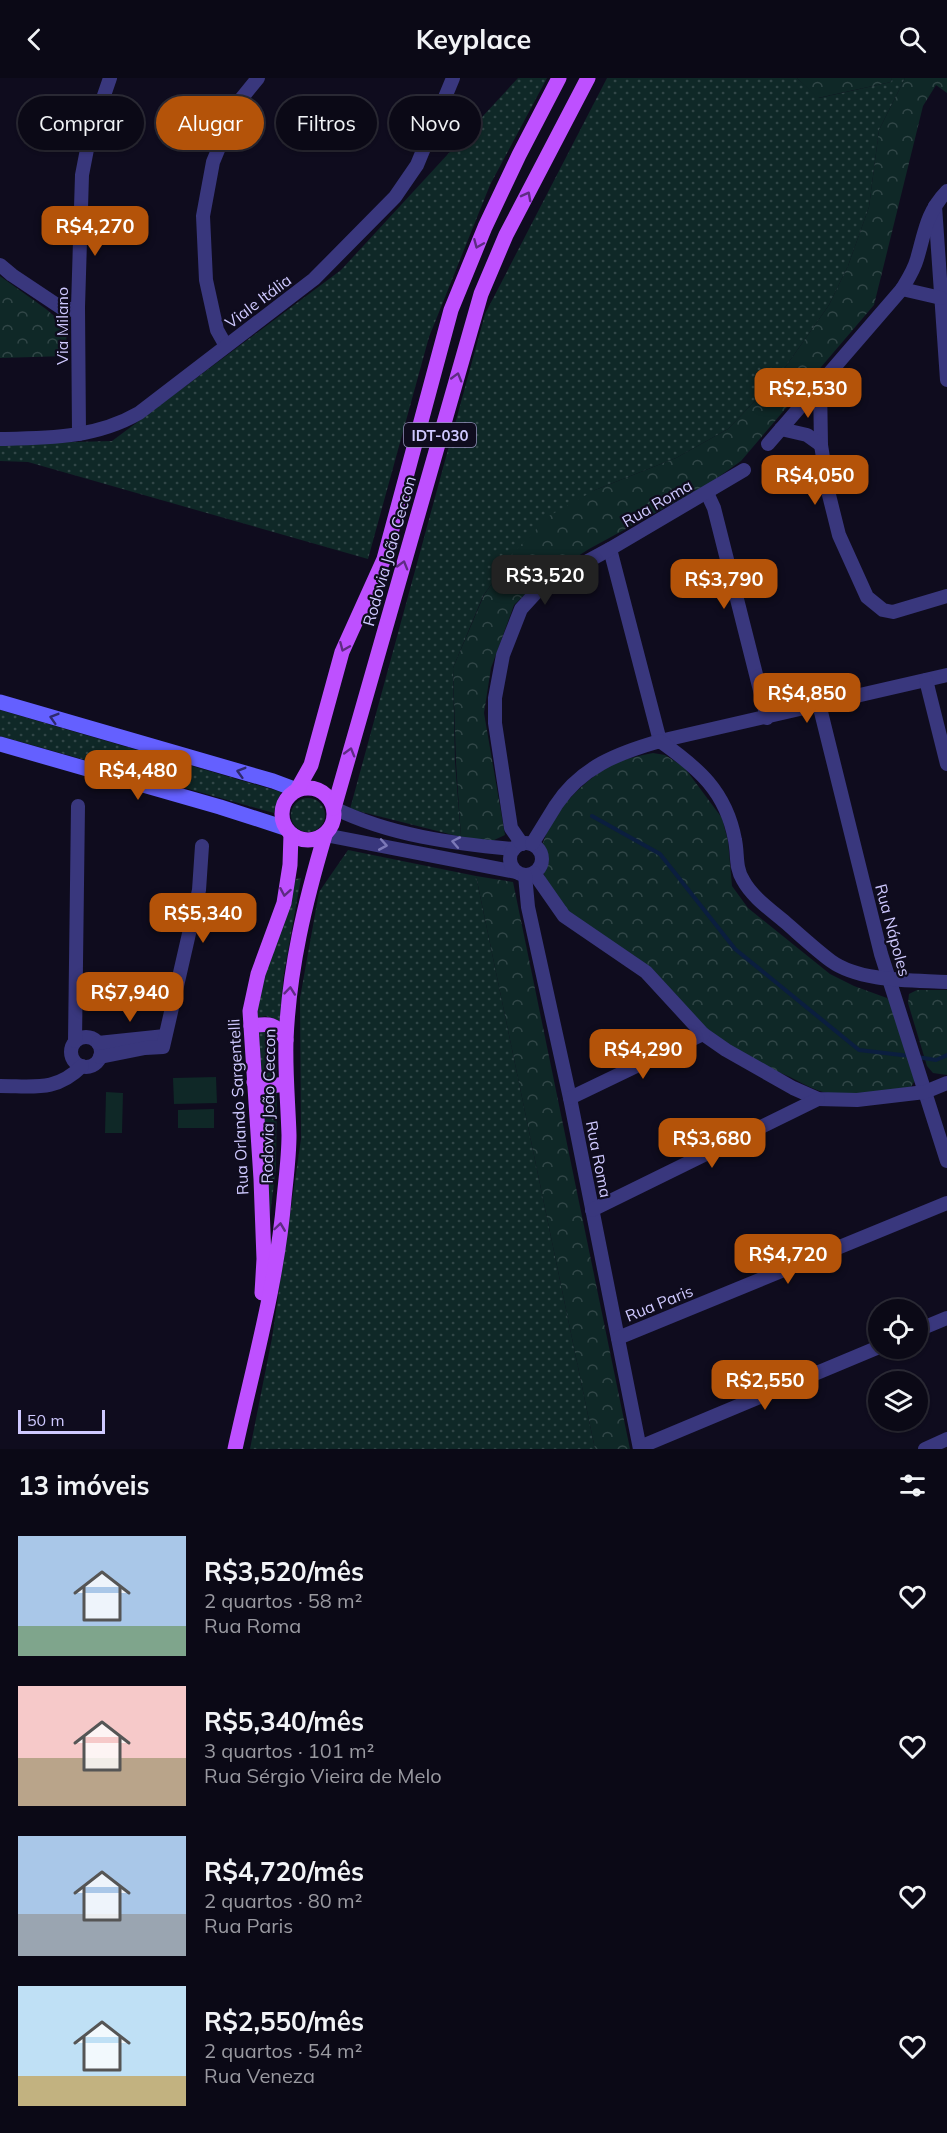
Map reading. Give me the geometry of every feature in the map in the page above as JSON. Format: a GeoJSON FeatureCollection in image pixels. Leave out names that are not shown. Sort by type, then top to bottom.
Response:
{"type":"FeatureCollection","features":[{"type":"Feature","properties":{"kind":"main road","name":"Rodovia João Ceccon"},"geometry":{"type":"LineString","coordinates":[[297,790],[310,765],[342,652],[384,559],[451,310],[515,163],[559,78]]}},
{"type":"Feature","properties":{"kind":"main road","name":"Rodovia João Ceccon"},"geometry":{"type":"LineString","coordinates":[[334,808],[481,294],[506,235],[588,78]]}},
{"type":"Feature","properties":{"kind":"main road"},"geometry":{"type":"LineString","coordinates":[[461,285],[481,294]]}},
{"type":"Feature","properties":{"kind":"main road"},"geometry":{"type":"LineString","coordinates":[[0,702],[273,781],[297,790],[311,788],[319,790],[326,795],[334,808],[333,823],[325,835],[304,840],[288,831],[220,807],[0,744]]}},
{"type":"Feature","properties":{"kind":"main road"},"geometry":{"type":"LineString","coordinates":[[288,831],[282,810],[285,802],[297,790]]}},
{"type":"Feature","properties":{"kind":"main road","name":"Rua Orlando Sargentelli"},"geometry":{"type":"LineString","coordinates":[[258,1347],[264,1258],[251,1026],[253,994],[284,903],[290,865],[288,831]]}},
{"type":"Feature","properties":{"kind":"main road","name":"Rodovia João Ceccon"},"geometry":{"type":"LineString","coordinates":[[235,1449],[273,1278],[284,1203],[289,1136],[286,1040],[294,956],[310,886],[325,835]]}},
{"type":"Feature","properties":{"kind":"main road"},"geometry":{"type":"LineString","coordinates":[[251,1026],[265,1024],[273,1026],[280,1030],[286,1040]]}},
{"type":"Feature","properties":{"kind":"main road"},"geometry":{"type":"LineString","coordinates":[[254,1082],[262,1087],[286,1084]]}},
{"type":"Feature","properties":{"kind":"street","name":"Via Milano"},"geometry":{"type":"LineString","coordinates":[[80,434],[78,307],[82,175],[89,139],[110,78]]}},
{"type":"Feature","properties":{"kind":"street"},"geometry":{"type":"LineString","coordinates":[[226,346],[218,330],[206,280],[203,216],[213,162],[237,104],[258,78]]}},
{"type":"Feature","properties":{"kind":"street","name":"Viale Itália"},"geometry":{"type":"LineString","coordinates":[[0,439],[80,434],[109,428],[139,413],[314,279],[395,198],[417,165],[453,78]]}},
{"type":"Feature","properties":{"kind":"street"},"geometry":{"type":"LineString","coordinates":[[768,444],[902,289],[929,235],[935,206],[947,191]]}},
{"type":"Feature","properties":{"kind":"street"},"geometry":{"type":"LineString","coordinates":[[929,235],[941,298],[947,380]]}},
{"type":"Feature","properties":{"kind":"street"},"geometry":{"type":"LineString","coordinates":[[0,264],[12,275],[66,311],[78,307]]}},
{"type":"Feature","properties":{"kind":"street"},"geometry":{"type":"LineString","coordinates":[[902,289],[941,298]]}},
{"type":"Feature","properties":{"kind":"street"},"geometry":{"type":"LineString","coordinates":[[820,384],[821,445],[829,495],[839,535],[867,597],[876,606],[893,612],[947,596]]}},
{"type":"Feature","properties":{"kind":"street"},"geometry":{"type":"LineString","coordinates":[[781,429],[807,435],[821,445]]}},
{"type":"Feature","properties":{"kind":"street","name":"Rua Roma"},"geometry":{"type":"LineString","coordinates":[[522,846],[511,828],[495,723],[495,698],[503,655],[521,609],[542,586],[744,470]]}},
{"type":"Feature","properties":{"kind":"street"},"geometry":{"type":"LineString","coordinates":[[707,493],[714,508],[767,718]]}},
{"type":"Feature","properties":{"kind":"street"},"geometry":{"type":"LineString","coordinates":[[610,549],[660,741],[699,770],[717,790],[728,815],[735,840],[736,864],[743,881],[832,962],[852,972],[888,978],[947,982]]}},
{"type":"Feature","properties":{"kind":"street"},"geometry":{"type":"LineString","coordinates":[[334,808],[378,827],[466,844],[522,846],[543,827],[557,803],[588,770],[609,758],[660,741],[947,675]]}},
{"type":"Feature","properties":{"kind":"street"},"geometry":{"type":"LineString","coordinates":[[926,680],[947,764]]}},
{"type":"Feature","properties":{"kind":"street","name":"Rua Nápoles"},"geometry":{"type":"LineString","coordinates":[[819,704],[880,954],[947,1161]]}},
{"type":"Feature","properties":{"kind":"street"},"geometry":{"type":"LineString","coordinates":[[77,1062],[71,1049],[75,1041],[78,806]]}},
{"type":"Feature","properties":{"kind":"street"},"geometry":{"type":"LineString","coordinates":[[325,835],[525,873],[564,916],[646,972],[704,1034],[761,1071],[818,1098],[857,1100],[925,1092],[947,1083]]}},
{"type":"Feature","properties":{"kind":"street"},"geometry":{"type":"LineString","coordinates":[[164,1041],[199,890],[202,846]]}},
{"type":"Feature","properties":{"kind":"street","name":"Rua Roma"},"geometry":{"type":"LineString","coordinates":[[522,846],[536,847],[542,855],[541,865],[525,873]]}},
{"type":"Feature","properties":{"kind":"street","name":"Rua Roma"},"geometry":{"type":"LineString","coordinates":[[522,846],[510,860],[525,873],[528,907],[570,1098],[640,1448]]}},
{"type":"Feature","properties":{"kind":"street"},"geometry":{"type":"LineString","coordinates":[[570,1098],[704,1034]]}},
{"type":"Feature","properties":{"kind":"street"},"geometry":{"type":"LineString","coordinates":[[75,1041],[84,1037],[89,1037],[98,1043],[164,1041]]}},
{"type":"Feature","properties":{"kind":"street"},"geometry":{"type":"LineString","coordinates":[[100,1057],[145,1048],[164,1041]]}},
{"type":"Feature","properties":{"kind":"street"},"geometry":{"type":"LineString","coordinates":[[0,1086],[51,1085],[77,1062],[94,1064],[101,1052],[98,1043]]}},
{"type":"Feature","properties":{"kind":"street"},"geometry":{"type":"LineString","coordinates":[[592,1210],[818,1098]]}},
{"type":"Feature","properties":{"kind":"street","name":"Rua Paris"},"geometry":{"type":"LineString","coordinates":[[618,1338],[947,1203]]}},
{"type":"Feature","properties":{"kind":"street"},"geometry":{"type":"LineString","coordinates":[[928,1326],[947,1318]]}},
{"type":"Feature","properties":{"kind":"street"},"geometry":{"type":"LineString","coordinates":[[640,1448],[868,1352]]}},
{"type":"Feature","properties":{"kind":"street"},"geometry":{"type":"LineString","coordinates":[[924,1449],[947,1439]]}},
{"type":"Feature","properties":{"kind":"green space"},"geometry":{"type":"Polygon","coordinates":[[[518,78],[547,78],[490,185],[429,337],[368,559],[28,462],[0,461],[0,444],[112,441],[341,270],[452,150],[481,150],[481,118],[518,78]]]}},
{"type":"Feature","properties":{"kind":"green space"},"geometry":{"type":"Polygon","coordinates":[[[607,78],[797,78],[819,98],[891,82],[892,78],[905,78],[879,130],[869,207],[848,266],[829,305],[779,376],[728,429],[676,458],[595,490],[514,553],[483,596],[453,668],[455,761],[461,837],[350,809],[485,314],[607,78]]]}},
{"type":"Feature","properties":{"kind":"green space"},"geometry":{"type":"Polygon","coordinates":[[[797,78],[892,78],[891,82],[818,98],[797,78]]]}},
{"type":"Feature","properties":{"kind":"green space"},"geometry":{"type":"Polygon","coordinates":[[[905,78],[947,78],[947,93],[936,85],[923,106],[874,305],[741,461],[710,483],[589,549],[539,581],[514,605],[491,668],[484,713],[505,835],[492,841],[461,837],[453,668],[484,595],[514,552],[549,516],[595,490],[676,458],[728,429],[779,376],[829,305],[848,266],[869,207],[879,130],[905,78]]]}},
{"type":"Feature","properties":{"kind":"green space"},"geometry":{"type":"Polygon","coordinates":[[[0,276],[66,326],[67,356],[0,358],[0,276]]]}},
{"type":"Feature","properties":{"kind":"green space"},"geometry":{"type":"Polygon","coordinates":[[[0,710],[281,792],[274,813],[0,736],[0,710]]]}},
{"type":"Feature","properties":{"kind":"green space"},"geometry":{"type":"Polygon","coordinates":[[[653,753],[665,755],[684,767],[722,818],[728,841],[732,886],[748,908],[830,974],[887,998],[914,1072],[914,1082],[909,1090],[855,1095],[833,1094],[810,1087],[756,1061],[704,1026],[665,983],[640,960],[587,926],[563,907],[548,885],[541,864],[541,853],[549,827],[576,792],[599,773],[620,761],[653,753]]]}},
{"type":"Feature","properties":{"kind":"green space"},"geometry":{"type":"Polygon","coordinates":[[[308,798],[320,803],[325,815],[320,827],[308,832],[296,827],[291,815],[296,803],[308,798]]]}},
{"type":"Feature","properties":{"kind":"green space"},"geometry":{"type":"Polygon","coordinates":[[[348,850],[476,876],[595,1449],[250,1449],[272,1338],[301,1139],[300,998],[319,892],[348,850]]]}},
{"type":"Feature","properties":{"kind":"green space"},"geometry":{"type":"Polygon","coordinates":[[[476,876],[513,882],[630,1449],[595,1449],[476,876]]]}},
{"type":"Feature","properties":{"kind":"green space"},"geometry":{"type":"Polygon","coordinates":[[[301,878],[283,979],[282,1023],[266,1016],[253,1019],[269,957],[296,879],[301,878]]]}},
{"type":"Feature","properties":{"kind":"green space"},"geometry":{"type":"Polygon","coordinates":[[[917,990],[947,990],[947,1075],[933,1073],[927,1066],[908,1003],[909,994],[917,990]]]}},
{"type":"Feature","properties":{"kind":"green space"},"geometry":{"type":"Polygon","coordinates":[[[264,1029],[275,1035],[277,1076],[271,1082],[261,1079],[256,1035],[264,1029]]]}},
{"type":"Feature","properties":{"kind":"green space"},"geometry":{"type":"Polygon","coordinates":[[[216,1077],[217,1103],[174,1104],[173,1078],[216,1077]]]}},
{"type":"Feature","properties":{"kind":"green space"},"geometry":{"type":"Polygon","coordinates":[[[261,1090],[277,1090],[276,1168],[268,1231],[261,1090]]]}},
{"type":"Feature","properties":{"kind":"green space"},"geometry":{"type":"Polygon","coordinates":[[[106,1092],[123,1093],[122,1133],[105,1133],[106,1092]]]}},
{"type":"Feature","properties":{"kind":"green space"},"geometry":{"type":"Polygon","coordinates":[[[214,1109],[214,1128],[178,1128],[178,1110],[214,1109]]]}},
{"type":"Feature","properties":{"kind":"waterway"},"geometry":{"type":"LineString","coordinates":[[592,816],[660,854],[735,949],[859,1050],[910,1056]]}},
{"type":"Feature","properties":{"kind":"waterway"},"geometry":{"type":"LineString","coordinates":[[917,1057],[936,1060],[947,1055]]}}]}
